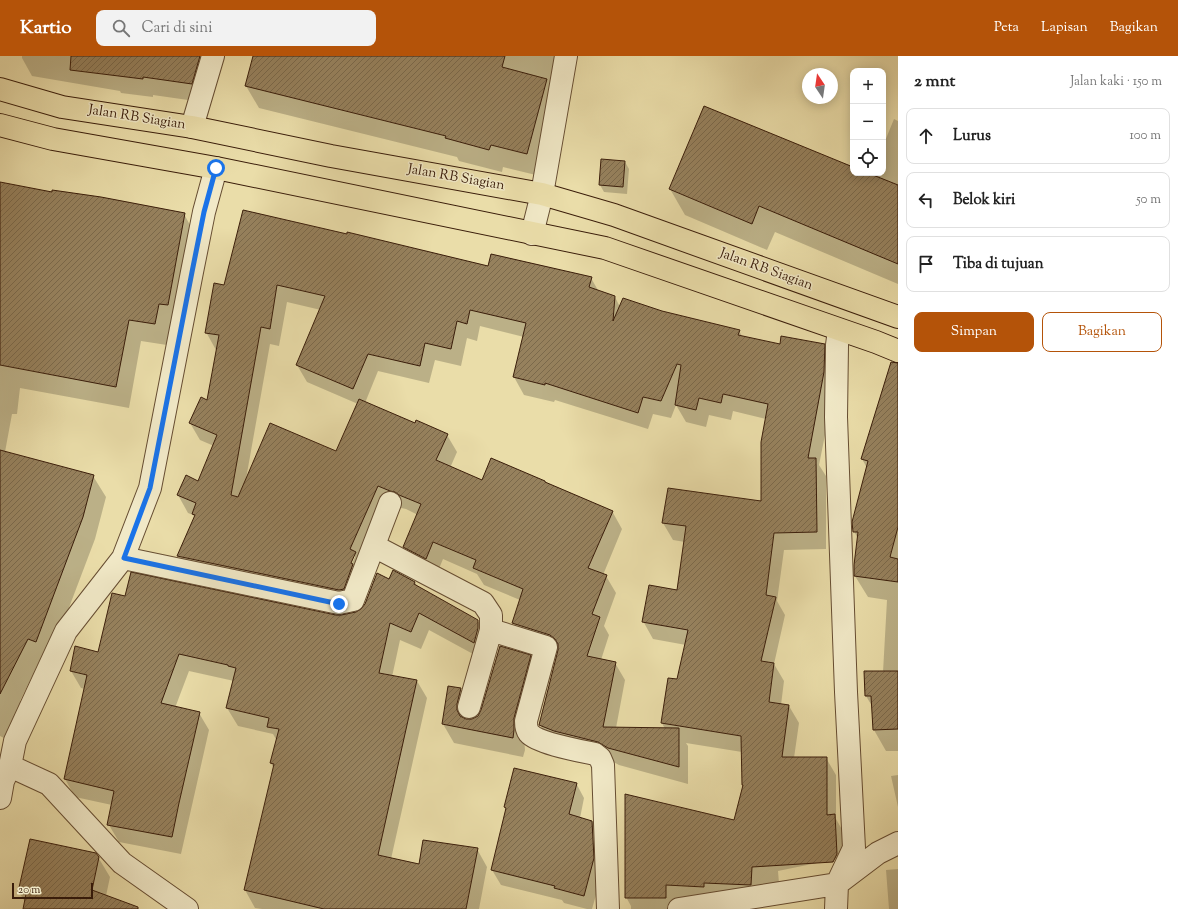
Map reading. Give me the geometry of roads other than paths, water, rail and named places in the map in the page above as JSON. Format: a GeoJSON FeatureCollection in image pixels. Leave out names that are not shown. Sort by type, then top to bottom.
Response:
{"type":"FeatureCollection","features":[{"type":"Feature","properties":{"kind":"highway","name":"Jalan RB Siagian"},"geometry":{"type":"LineString","coordinates":[[0,89],[62,107],[192,127],[331,156],[542,194],[614,216],[898,317]]}},
{"type":"Feature","properties":{"kind":"highway"},"geometry":{"type":"LineString","coordinates":[[0,125],[53,139],[216,168],[605,248],[898,351]]}},
{"type":"Feature","properties":{"kind":"street"},"geometry":{"type":"LineString","coordinates":[[192,127],[213,56]]}},
{"type":"Feature","properties":{"kind":"street"},"geometry":{"type":"LineString","coordinates":[[532,234],[542,194],[566,56]]}},
{"type":"Feature","properties":{"kind":"street"},"geometry":{"type":"LineString","coordinates":[[187,909],[122,863],[49,784],[3,781],[15,741],[66,632],[124,558],[150,488],[204,212],[216,168]]}},
{"type":"Feature","properties":{"kind":"street"},"geometry":{"type":"LineString","coordinates":[[836,909],[837,884],[854,848],[846,692],[836,417],[837,345],[839,330]]}},
{"type":"Feature","properties":{"kind":"street"},"geometry":{"type":"LineString","coordinates":[[124,558],[339,604],[353,600],[390,503]]}},
{"type":"Feature","properties":{"kind":"street"},"geometry":{"type":"LineString","coordinates":[[374,546],[483,603],[491,614],[491,630],[469,707]]}},
{"type":"Feature","properties":{"kind":"street"},"geometry":{"type":"LineString","coordinates":[[491,630],[546,647],[526,721],[526,729],[530,734],[539,740],[595,754],[600,758],[603,765],[608,909]]}},
{"type":"Feature","properties":{"kind":"street"},"geometry":{"type":"LineString","coordinates":[[678,909],[837,884],[878,853],[898,843]]}}]}
